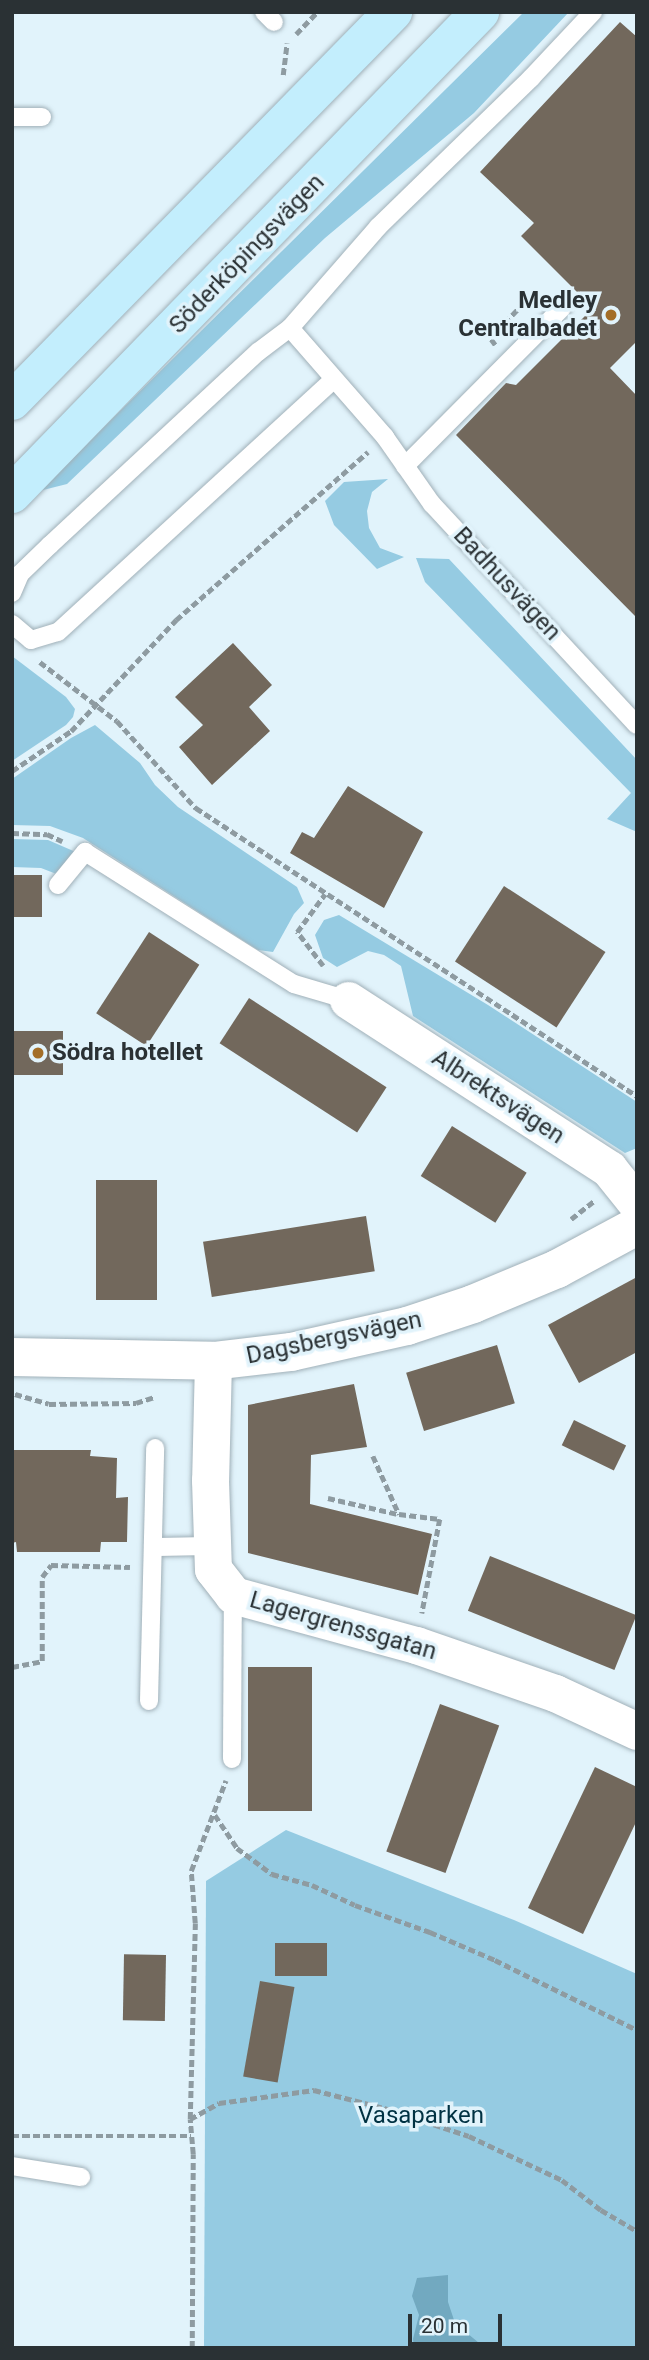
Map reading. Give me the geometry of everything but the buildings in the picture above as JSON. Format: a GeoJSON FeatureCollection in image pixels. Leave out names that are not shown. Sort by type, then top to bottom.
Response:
{"type":"FeatureCollection","features":[{"type":"Feature","properties":{"kind":"main road"},"geometry":{"type":"LineString","coordinates":[[12,401],[393,12]]}},
{"type":"Feature","properties":{"kind":"main road","name":"Söderköpingsvägen"},"geometry":{"type":"LineString","coordinates":[[12,494],[480,12]]}},
{"type":"Feature","properties":{"kind":"street","name":"Albrektsvägen"},"geometry":{"type":"LineString","coordinates":[[348,1000],[609,1169],[627,1194]]}},
{"type":"Feature","properties":{"kind":"street","name":"Dagsbergsvägen"},"geometry":{"type":"LineString","coordinates":[[12,1357],[213,1361],[291,1352],[407,1326],[473,1304],[557,1269],[637,1226]]}},
{"type":"Feature","properties":{"kind":"street","name":"Lagergrenssgatan"},"geometry":{"type":"LineString","coordinates":[[213,1361],[210,1480],[213,1569],[233,1595],[416,1645],[555,1693],[637,1731]]}},
{"type":"Feature","properties":{"kind":"lane"},"geometry":{"type":"LineString","coordinates":[[12,593],[20,574],[50,545],[258,352],[290,328],[378,227],[531,78],[593,12]]}},
{"type":"Feature","properties":{"kind":"lane"},"geometry":{"type":"LineString","coordinates":[[12,117],[43,117]]}},
{"type":"Feature","properties":{"kind":"lane"},"geometry":{"type":"LineString","coordinates":[[405,466],[562,308]]}},
{"type":"Feature","properties":{"kind":"lane","name":"Badhusvägen"},"geometry":{"type":"LineString","coordinates":[[290,328],[385,437],[432,504],[637,724]]}},
{"type":"Feature","properties":{"kind":"lane"},"geometry":{"type":"LineString","coordinates":[[12,624],[31,640],[58,632],[334,379]]}},
{"type":"Feature","properties":{"kind":"lane"},"geometry":{"type":"LineString","coordinates":[[58,885],[85,852],[295,985],[348,1000]]}},
{"type":"Feature","properties":{"kind":"lane"},"geometry":{"type":"LineString","coordinates":[[149,1701],[155,1448]]}},
{"type":"Feature","properties":{"kind":"lane"},"geometry":{"type":"LineString","coordinates":[[153,1547],[212,1546]]}},
{"type":"Feature","properties":{"kind":"lane"},"geometry":{"type":"LineString","coordinates":[[232,1759],[233,1595]]}},
{"type":"Feature","properties":{"kind":"lane"},"geometry":{"type":"LineString","coordinates":[[12,2166],[81,2177]]}},
{"type":"Feature","properties":{"kind":"path"},"geometry":{"type":"LineString","coordinates":[[12,771],[72,731],[176,620],[385,437]]}},
{"type":"Feature","properties":{"kind":"path"},"geometry":{"type":"LineString","coordinates":[[33,656],[117,721],[195,808],[637,1096]]}},
{"type":"Feature","properties":{"kind":"path"},"geometry":{"type":"LineString","coordinates":[[12,833],[47,834]]}},
{"type":"Feature","properties":{"kind":"path"},"geometry":{"type":"LineString","coordinates":[[297,932],[325,894]]}},
{"type":"Feature","properties":{"kind":"path"},"geometry":{"type":"LineString","coordinates":[[569,1221],[627,1194]]}},
{"type":"Feature","properties":{"kind":"path"},"geometry":{"type":"LineString","coordinates":[[373,1456],[399,1514]]}},
{"type":"Feature","properties":{"kind":"path"},"geometry":{"type":"LineString","coordinates":[[328,1498],[399,1514],[440,1519],[416,1645]]}},
{"type":"Feature","properties":{"kind":"path"},"geometry":{"type":"LineString","coordinates":[[12,1667],[42,1661],[42,1577],[51,1565],[152,1567]]}},
{"type":"Feature","properties":{"kind":"path"},"geometry":{"type":"LineString","coordinates":[[192,2348],[190,2119],[195,1923],[191,1871],[215,1814],[232,1759]]}},
{"type":"Feature","properties":{"kind":"path"},"geometry":{"type":"LineString","coordinates":[[215,1814],[237,1848],[272,1874],[312,1885],[355,1905],[430,1932],[495,1960],[637,2030]]}},
{"type":"Feature","properties":{"kind":"path"},"geometry":{"type":"LineString","coordinates":[[190,2119],[219,2103],[314,2090],[384,2108],[469,2136],[562,2180],[601,2210],[637,2231]]}},
{"type":"Feature","properties":{"kind":"path"},"geometry":{"type":"LineString","coordinates":[[12,2136],[191,2136]]}},
{"type":"Feature","properties":{"kind":"green space"},"geometry":{"type":"Polygon","coordinates":[[[524,12],[569,12],[474,113],[325,238],[67,484],[39,491],[524,12]]]}},
{"type":"Feature","properties":{"kind":"green space"},"geometry":{"type":"Polygon","coordinates":[[[388,479],[372,492],[367,511],[369,528],[380,548],[404,557],[377,569],[334,525],[325,501],[344,482],[388,479]]]}},
{"type":"Feature","properties":{"kind":"green space"},"geometry":{"type":"Polygon","coordinates":[[[416,558],[449,559],[637,760],[637,832],[607,819],[631,793],[425,582],[416,558]]]}},
{"type":"Feature","properties":{"kind":"green space"},"geometry":{"type":"Polygon","coordinates":[[[12,656],[66,697],[75,709],[73,717],[66,725],[12,761],[12,656]]]}},
{"type":"Feature","properties":{"kind":"green space"},"geometry":{"type":"Polygon","coordinates":[[[95,725],[140,763],[155,785],[178,807],[297,887],[304,903],[294,914],[273,952],[258,950],[83,838],[50,826],[12,825],[12,779],[71,738],[95,725]]]}},
{"type":"Feature","properties":{"kind":"green space"},"geometry":{"type":"Polygon","coordinates":[[[12,839],[48,840],[78,853],[59,875],[41,868],[12,867],[12,839]]]}},
{"type":"Feature","properties":{"kind":"green space"},"geometry":{"type":"Polygon","coordinates":[[[339,915],[488,1005],[637,1102],[637,1148],[625,1153],[413,1016],[401,966],[384,955],[368,951],[337,967],[323,958],[315,935],[324,920],[339,915]]]}},
{"type":"Feature","properties":{"kind":"green space","name":"Vasaparken"},"geometry":{"type":"Polygon","coordinates":[[[286,1830],[514,1920],[637,1974],[637,2348],[204,2348],[206,1881],[286,1830]]]}},
{"type":"Feature","properties":{"kind":"shaded area"},"geometry":{"type":"Polygon","coordinates":[[[448,2275],[448,2302],[455,2323],[485,2348],[414,2348],[413,2339],[419,2315],[412,2296],[417,2278],[448,2275]]]}},
{"type":"Feature","properties":{"kind":"place","name":"Medley Centralbadet"},"geometry":{"type":"Point","coordinates":[611,315]}},
{"type":"Feature","properties":{"kind":"place","name":"Södra hotellet"},"geometry":{"type":"Point","coordinates":[38,1053]}}]}
